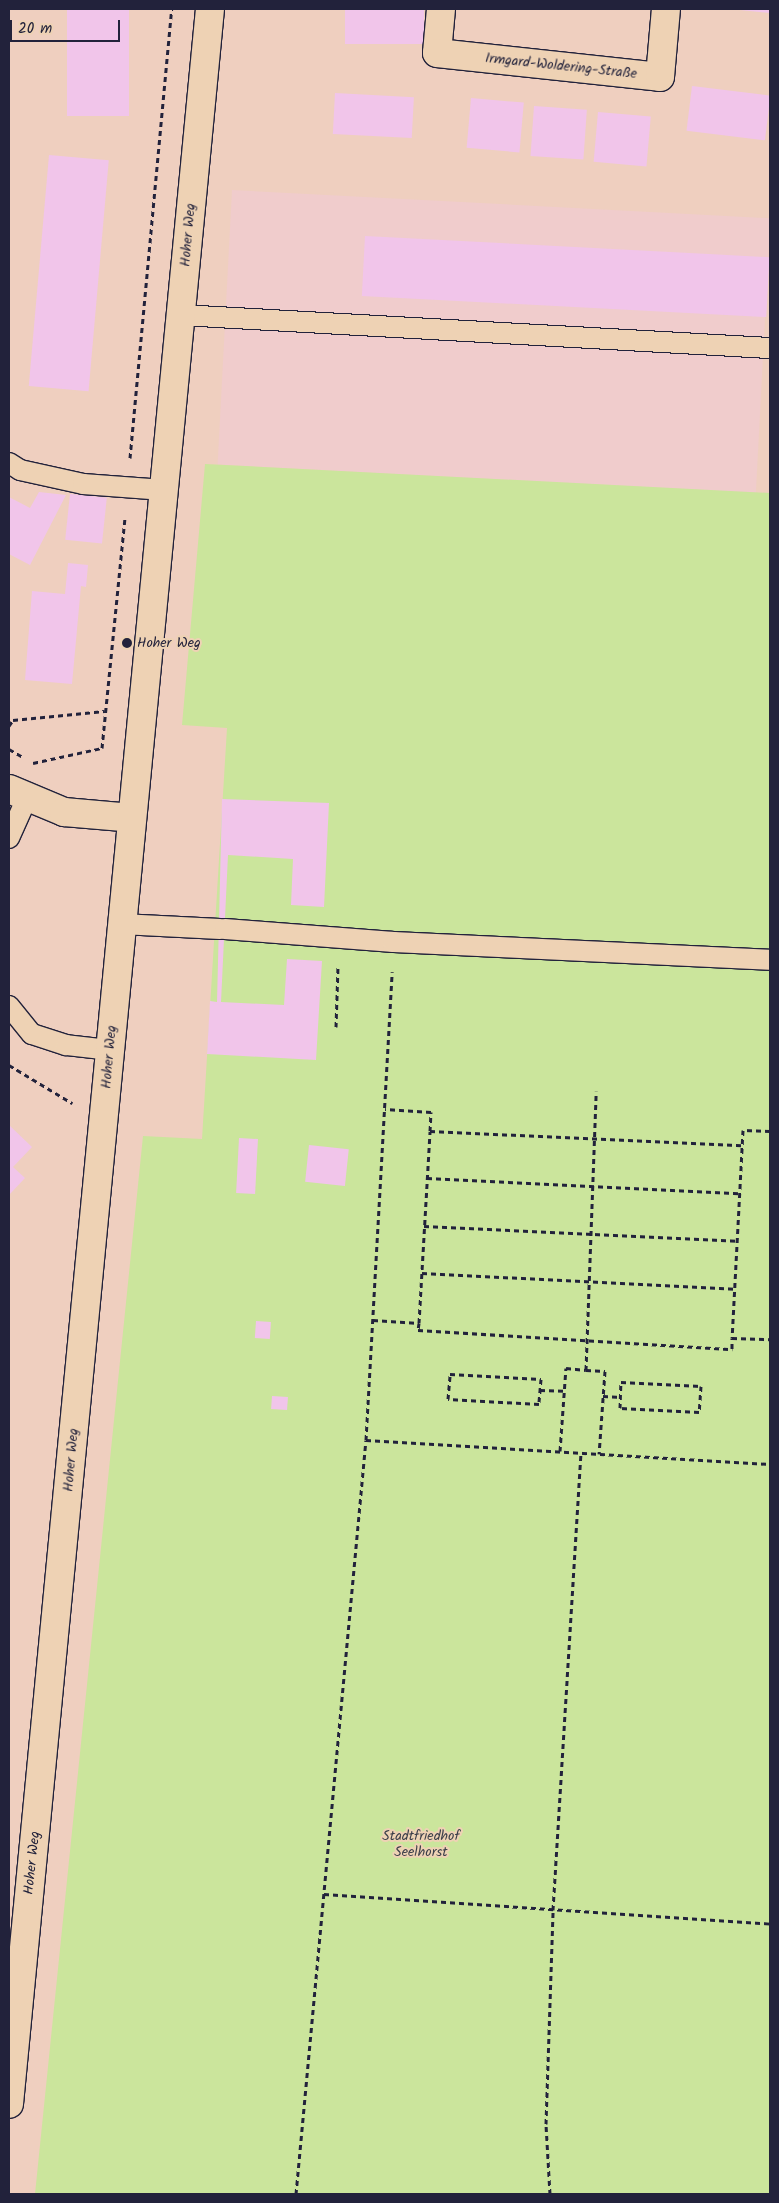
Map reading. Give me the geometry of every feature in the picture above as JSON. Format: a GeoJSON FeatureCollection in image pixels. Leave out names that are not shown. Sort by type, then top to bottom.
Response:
{"type":"FeatureCollection","features":[{"type":"Feature","properties":{"kind":"street","name":"Hoher Weg"},"geometry":{"type":"LineString","coordinates":[[9,2104],[210,9]]}},
{"type":"Feature","properties":{"kind":"street","name":"Irmgard-Woldering-Straße"},"geometry":{"type":"LineString","coordinates":[[441,9],[437,53],[660,77],[666,9]]}},
{"type":"Feature","properties":{"kind":"street"},"geometry":{"type":"LineString","coordinates":[[17,795],[64,812],[132,818]]}},
{"type":"Feature","properties":{"kind":"lane"},"geometry":{"type":"LineString","coordinates":[[181,315],[770,348]]}},
{"type":"Feature","properties":{"kind":"lane"},"geometry":{"type":"LineString","coordinates":[[9,462],[20,470],[83,484],[164,490]]}},
{"type":"Feature","properties":{"kind":"lane"},"geometry":{"type":"LineString","coordinates":[[9,838],[17,795]]}},
{"type":"Feature","properties":{"kind":"lane"},"geometry":{"type":"LineString","coordinates":[[121,924],[222,929],[393,942],[770,960]]}},
{"type":"Feature","properties":{"kind":"lane"},"geometry":{"type":"LineString","coordinates":[[9,1006],[32,1034],[66,1045],[110,1050]]}},
{"type":"Feature","properties":{"kind":"path"},"geometry":{"type":"LineString","coordinates":[[9,749],[33,763],[102,748],[172,9]]}},
{"type":"Feature","properties":{"kind":"path"},"geometry":{"type":"LineString","coordinates":[[9,726],[13,720],[105,711]]}},
{"type":"Feature","properties":{"kind":"path"},"geometry":{"type":"LineString","coordinates":[[336,1027],[339,938]]}},
{"type":"Feature","properties":{"kind":"path"},"geometry":{"type":"LineString","coordinates":[[296,2194],[366,1440],[393,942]]}},
{"type":"Feature","properties":{"kind":"path"},"geometry":{"type":"LineString","coordinates":[[9,1065],[62,1094],[80,1110],[105,1113]]}},
{"type":"Feature","properties":{"kind":"path"},"geometry":{"type":"LineString","coordinates":[[586,1370],[596,1091]]}},
{"type":"Feature","properties":{"kind":"path"},"geometry":{"type":"LineString","coordinates":[[385,1109],[431,1112],[418,1330],[587,1340],[732,1348],[743,1130],[770,1131]]}},
{"type":"Feature","properties":{"kind":"path"},"geometry":{"type":"LineString","coordinates":[[430,1131],[742,1146]]}},
{"type":"Feature","properties":{"kind":"path"},"geometry":{"type":"LineString","coordinates":[[427,1178],[739,1193]]}},
{"type":"Feature","properties":{"kind":"path"},"geometry":{"type":"LineString","coordinates":[[424,1226],[737,1241]]}},
{"type":"Feature","properties":{"kind":"path"},"geometry":{"type":"LineString","coordinates":[[422,1273],[735,1289]]}},
{"type":"Feature","properties":{"kind":"path"},"geometry":{"type":"LineString","coordinates":[[373,1320],[419,1323]]}},
{"type":"Feature","properties":{"kind":"path"},"geometry":{"type":"LineString","coordinates":[[732,1338],[770,1340]]}},
{"type":"Feature","properties":{"kind":"path"},"geometry":{"type":"LineString","coordinates":[[560,1451],[566,1368],[605,1371],[599,1454]]}},
{"type":"Feature","properties":{"kind":"path"},"geometry":{"type":"LineString","coordinates":[[450,1374],[541,1379],[540,1390],[540,1404],[448,1399],[450,1374]]}},
{"type":"Feature","properties":{"kind":"path"},"geometry":{"type":"LineString","coordinates":[[621,1382],[701,1386],[699,1412],[620,1408],[621,1396],[621,1382]]}},
{"type":"Feature","properties":{"kind":"path"},"geometry":{"type":"LineString","coordinates":[[540,1390],[564,1391]]}},
{"type":"Feature","properties":{"kind":"path"},"geometry":{"type":"LineString","coordinates":[[603,1396],[621,1396]]}},
{"type":"Feature","properties":{"kind":"path"},"geometry":{"type":"LineString","coordinates":[[366,1440],[770,1464]]}},
{"type":"Feature","properties":{"kind":"path"},"geometry":{"type":"LineString","coordinates":[[550,2194],[546,2124],[553,1910],[581,1452]]}},
{"type":"Feature","properties":{"kind":"path"},"geometry":{"type":"LineString","coordinates":[[324,1894],[770,1924]]}},
{"type":"Feature","properties":{"kind":"shaded area"},"geometry":{"type":"Polygon","coordinates":[[[232,190],[770,218],[756,493],[218,465],[232,190]]]}},
{"type":"Feature","properties":{"kind":"green space","name":"Stadtfriedhof Seelhorst"},"geometry":{"type":"Polygon","coordinates":[[[205,464],[770,493],[770,2194],[35,2194],[143,1136],[202,1139],[227,728],[182,725],[205,464]]]}},
{"type":"Feature","properties":{"kind":"building"},"geometry":{"type":"Polygon","coordinates":[[[67,9],[129,9],[129,116],[67,116],[67,9]]]}},
{"type":"Feature","properties":{"kind":"building"},"geometry":{"type":"Polygon","coordinates":[[[345,9],[424,9],[424,44],[345,44],[345,9]]]}},
{"type":"Feature","properties":{"kind":"building"},"geometry":{"type":"Polygon","coordinates":[[[740,9],[770,9],[770,13],[740,10],[740,9]]]}},
{"type":"Feature","properties":{"kind":"building"},"geometry":{"type":"Polygon","coordinates":[[[692,86],[770,96],[765,140],[687,131],[692,86]]]}},
{"type":"Feature","properties":{"kind":"building"},"geometry":{"type":"Polygon","coordinates":[[[335,93],[414,97],[412,138],[333,134],[335,93]]]}},
{"type":"Feature","properties":{"kind":"building"},"geometry":{"type":"Polygon","coordinates":[[[471,98],[524,103],[519,152],[467,148],[471,98]]]}},
{"type":"Feature","properties":{"kind":"building"},"geometry":{"type":"Polygon","coordinates":[[[534,106],[587,110],[583,160],[531,156],[534,106]]]}},
{"type":"Feature","properties":{"kind":"building"},"geometry":{"type":"Polygon","coordinates":[[[598,112],[651,117],[646,166],[594,162],[598,112]]]}},
{"type":"Feature","properties":{"kind":"building"},"geometry":{"type":"Polygon","coordinates":[[[49,155],[109,160],[89,391],[29,386],[49,155]]]}},
{"type":"Feature","properties":{"kind":"building"},"geometry":{"type":"Polygon","coordinates":[[[365,236],[769,257],[766,317],[362,296],[365,236]]]}},
{"type":"Feature","properties":{"kind":"building"},"geometry":{"type":"Polygon","coordinates":[[[39,492],[66,495],[30,565],[9,554],[9,497],[30,508],[39,492]]]}},
{"type":"Feature","properties":{"kind":"building"},"geometry":{"type":"Polygon","coordinates":[[[70,494],[107,498],[102,544],[65,540],[70,494]]]}},
{"type":"Feature","properties":{"kind":"building"},"geometry":{"type":"Polygon","coordinates":[[[68,563],[88,565],[86,587],[81,586],[72,684],[25,680],[32,591],[65,594],[68,563]]]}},
{"type":"Feature","properties":{"kind":"building"},"geometry":{"type":"Polygon","coordinates":[[[222,799],[329,803],[324,907],[291,905],[293,859],[228,855],[221,1002],[284,1005],[287,959],[322,961],[316,1060],[207,1054],[210,1001],[217,1002],[222,799]]]}},
{"type":"Feature","properties":{"kind":"building"},"geometry":{"type":"Polygon","coordinates":[[[9,1125],[32,1147],[13,1167],[25,1178],[9,1195],[9,1125]]]}},
{"type":"Feature","properties":{"kind":"building"},"geometry":{"type":"Polygon","coordinates":[[[239,1138],[258,1139],[255,1194],[236,1193],[239,1138]]]}},
{"type":"Feature","properties":{"kind":"building"},"geometry":{"type":"Polygon","coordinates":[[[309,1145],[349,1149],[345,1186],[305,1182],[309,1145]]]}},
{"type":"Feature","properties":{"kind":"building"},"geometry":{"type":"Polygon","coordinates":[[[256,1321],[271,1322],[270,1339],[255,1338],[256,1321]]]}},
{"type":"Feature","properties":{"kind":"building"},"geometry":{"type":"Polygon","coordinates":[[[272,1396],[288,1397],[287,1410],[271,1409],[272,1396]]]}},
{"type":"Feature","properties":{"kind":"place","name":"Hoher Weg"},"geometry":{"type":"Point","coordinates":[127,643]}}]}
